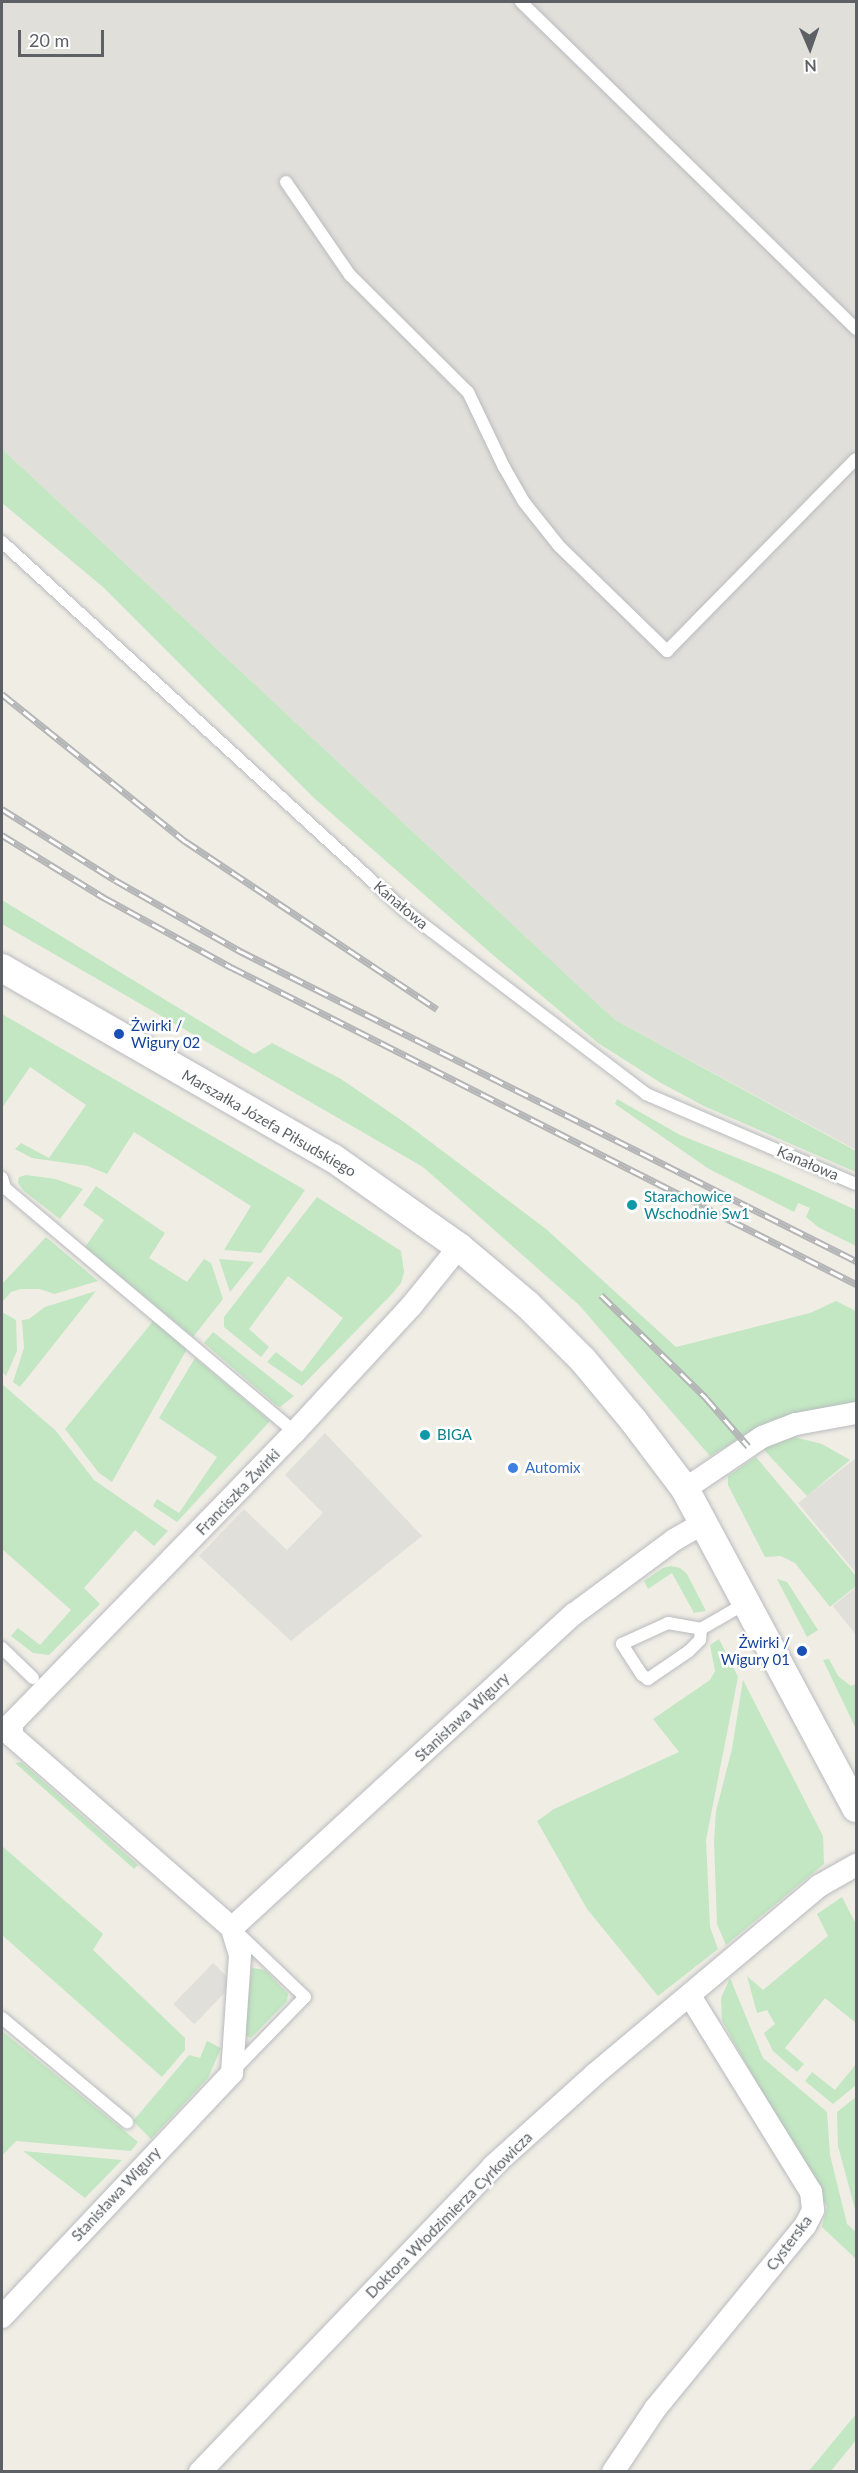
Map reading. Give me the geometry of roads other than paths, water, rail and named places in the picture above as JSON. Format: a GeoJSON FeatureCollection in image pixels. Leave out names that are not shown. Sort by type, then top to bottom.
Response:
{"type":"FeatureCollection","features":[{"type":"Feature","properties":{"kind":"street","name":"Marszałka Józefa Piłsudskiego"},"geometry":{"type":"LineString","coordinates":[[2,968],[333,1158],[459,1247],[527,1304],[583,1360],[633,1420],[685,1489],[705,1522],[856,1808]]}},
{"type":"Feature","properties":{"kind":"street","name":"Franciszka Żwirki"},"geometry":{"type":"LineString","coordinates":[[11,1730],[12,1723],[45,1688],[295,1432],[412,1305],[459,1247]]}},
{"type":"Feature","properties":{"kind":"street"},"geometry":{"type":"LineString","coordinates":[[685,1489],[762,1437],[796,1424],[856,1413]]}},
{"type":"Feature","properties":{"kind":"street","name":"Stanisława Wigury"},"geometry":{"type":"LineString","coordinates":[[11,1730],[12,1736],[232,1928],[574,1614],[674,1540],[705,1522]]}},
{"type":"Feature","properties":{"kind":"street","name":"Doktora Włodzimierza Cyrkowicza"},"geometry":{"type":"LineString","coordinates":[[200,2472],[494,2166],[595,2074],[819,1886],[856,1865]]}},
{"type":"Feature","properties":{"kind":"street"},"geometry":{"type":"LineString","coordinates":[[232,1928],[240,1955],[232,2073]]}},
{"type":"Feature","properties":{"kind":"street","name":"Cysterska"},"geometry":{"type":"LineString","coordinates":[[613,2472],[655,2409],[805,2226],[813,2210],[811,2192],[690,1996]]}},
{"type":"Feature","properties":{"kind":"street","name":"Stanisława Wigury"},"geometry":{"type":"LineString","coordinates":[[2,2317],[232,2073]]}},
{"type":"Feature","properties":{"kind":"lane"},"geometry":{"type":"LineString","coordinates":[[521,2],[856,329]]}},
{"type":"Feature","properties":{"kind":"lane"},"geometry":{"type":"LineString","coordinates":[[286,182],[350,275],[468,392],[504,467],[524,502],[559,546],[667,651],[856,459]]}},
{"type":"Feature","properties":{"kind":"lane","name":"Kanałowa"},"geometry":{"type":"LineString","coordinates":[[2,542],[404,910],[646,1094],[856,1184]]}},
{"type":"Feature","properties":{"kind":"lane"},"geometry":{"type":"LineString","coordinates":[[2,1178],[6,1188],[295,1432]]}},
{"type":"Feature","properties":{"kind":"lane"},"geometry":{"type":"LineString","coordinates":[[701,1629],[700,1640],[689,1652],[648,1680],[642,1676],[622,1644],[668,1623],[701,1629],[747,1603]]}},
{"type":"Feature","properties":{"kind":"lane"},"geometry":{"type":"LineString","coordinates":[[2,1648],[33,1678]]}},
{"type":"Feature","properties":{"kind":"lane","name":"Stanisława Wigury"},"geometry":{"type":"LineString","coordinates":[[232,1928],[305,1997],[232,2073]]}},
{"type":"Feature","properties":{"kind":"lane"},"geometry":{"type":"LineString","coordinates":[[2,2018],[127,2122]]}},
{"type":"Feature","properties":{"kind":"railway"},"geometry":{"type":"LineString","coordinates":[[2,694],[185,841],[437,1009]]}},
{"type":"Feature","properties":{"kind":"railway"},"geometry":{"type":"LineString","coordinates":[[2,809],[115,880],[240,951],[856,1261]]}},
{"type":"Feature","properties":{"kind":"railway"},"geometry":{"type":"LineString","coordinates":[[2,835],[103,897],[231,967],[856,1284]]}},
{"type":"Feature","properties":{"kind":"railway"},"geometry":{"type":"LineString","coordinates":[[601,1295],[706,1398],[748,1446]]}},
{"type":"Feature","properties":{"kind":"place","name":"Żwirki / Wigury 02"},"geometry":{"type":"Point","coordinates":[119,1034]}},
{"type":"Feature","properties":{"kind":"place","name":"Starachowice Wschodnie Sw1"},"geometry":{"type":"Point","coordinates":[632,1205]}},
{"type":"Feature","properties":{"kind":"place","name":"BIGA"},"geometry":{"type":"Point","coordinates":[425,1435]}},
{"type":"Feature","properties":{"kind":"place","name":"Automix"},"geometry":{"type":"Point","coordinates":[513,1468]}},
{"type":"Feature","properties":{"kind":"place","name":"Żwirki / Wigury 01"},"geometry":{"type":"Point","coordinates":[802,1651]}}]}
